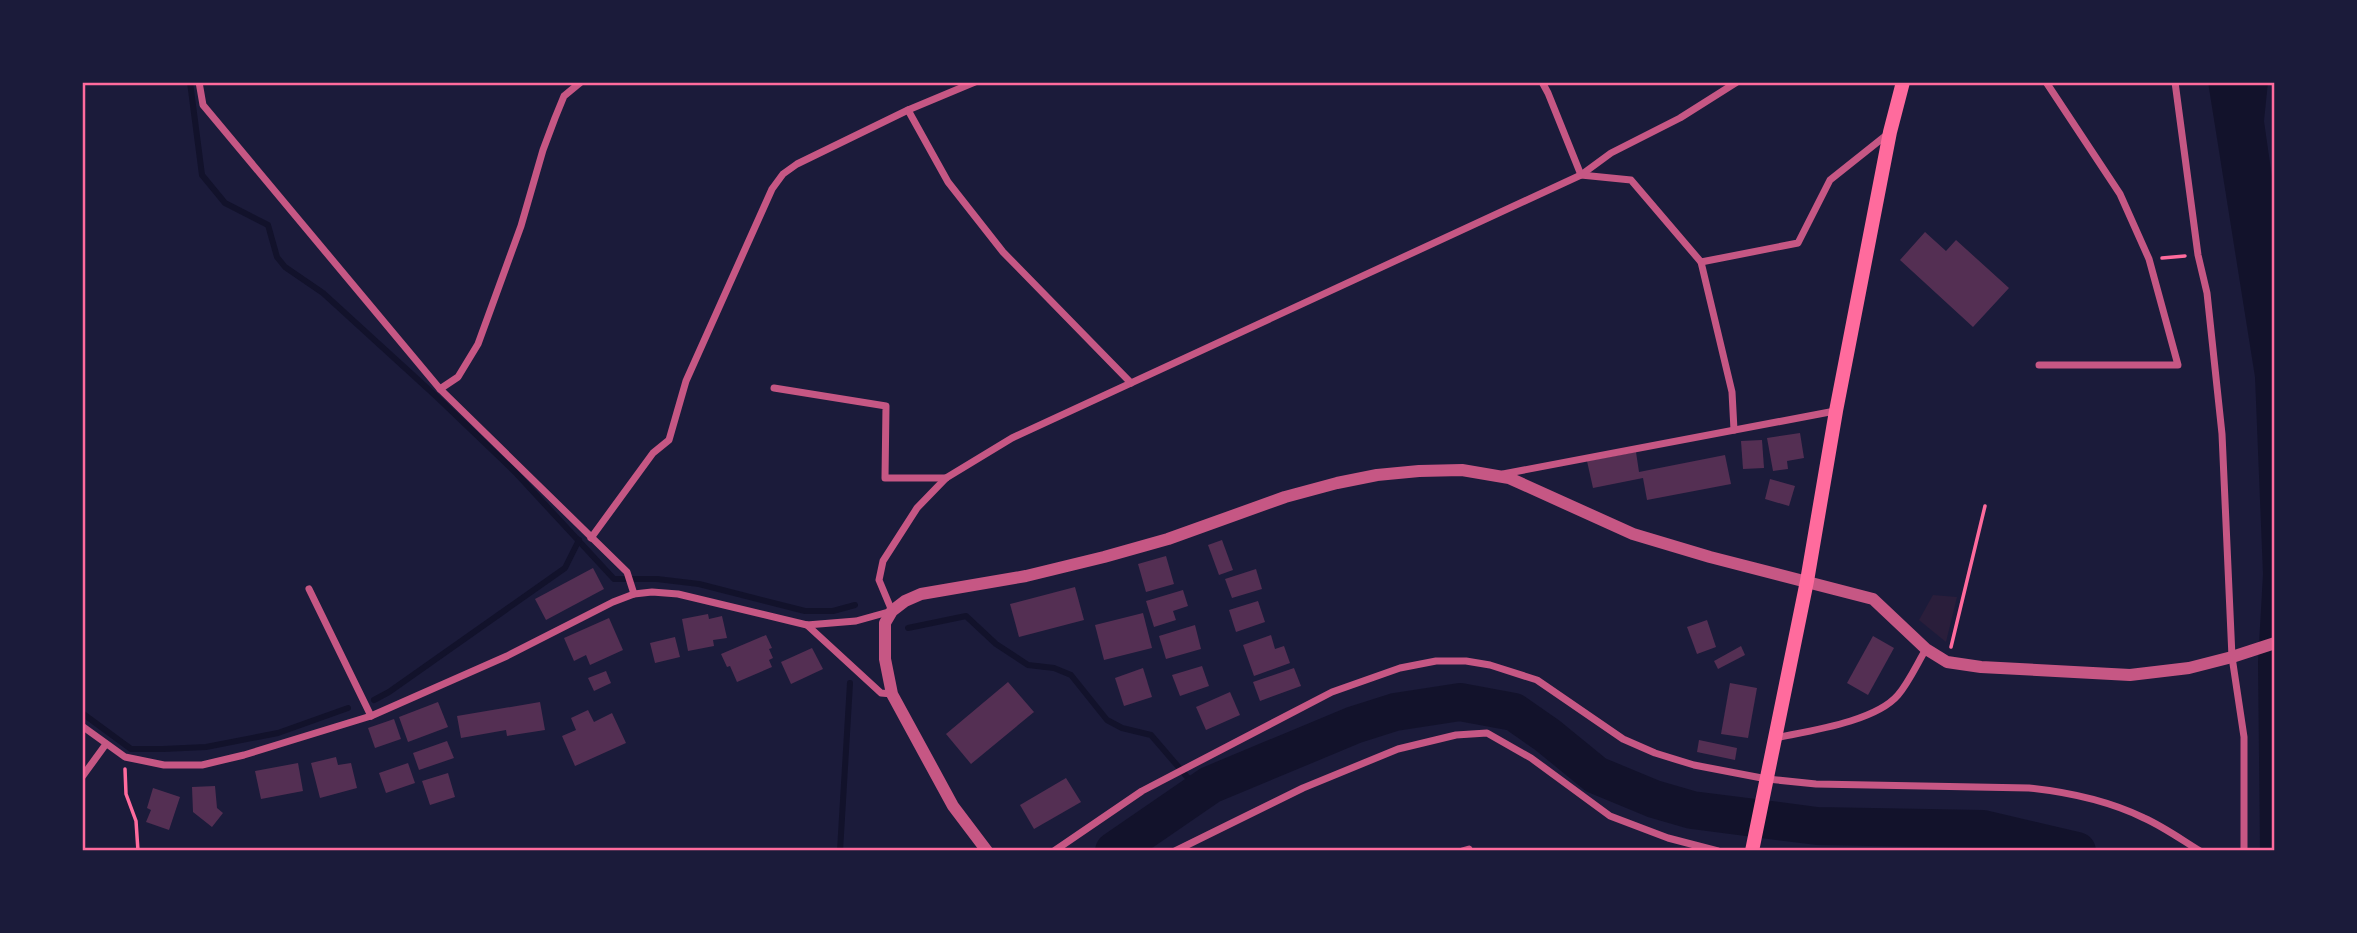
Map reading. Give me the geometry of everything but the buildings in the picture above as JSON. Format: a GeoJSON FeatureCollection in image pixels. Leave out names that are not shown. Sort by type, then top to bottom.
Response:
{"type":"FeatureCollection","features":[{"type":"Feature","properties":{"kind":"main road"},"geometry":{"type":"LineString","coordinates":[[1752,850],[1807,581],[1836,411],[1890,132],[1903,82]]}},
{"type":"Feature","properties":{"kind":"street"},"geometry":{"type":"LineString","coordinates":[[199,82],[203,104],[440,389],[626,572],[633,590]]}},
{"type":"Feature","properties":{"kind":"street"},"geometry":{"type":"LineString","coordinates":[[440,389],[458,377],[478,344],[522,226],[543,150],[555,118],[564,96],[581,82]]}},
{"type":"Feature","properties":{"kind":"street"},"geometry":{"type":"LineString","coordinates":[[590,538],[653,453],[669,440],[686,381],[772,189],[783,174],[797,164],[908,110],[975,82]]}},
{"type":"Feature","properties":{"kind":"street"},"geometry":{"type":"LineString","coordinates":[[1542,82],[1581,175]]}},
{"type":"Feature","properties":{"kind":"street"},"geometry":{"type":"LineString","coordinates":[[892,611],[879,580],[883,561],[917,508],[946,478],[1012,439],[1581,175],[1611,153],[1681,118],[1737,82]]}},
{"type":"Feature","properties":{"kind":"street"},"geometry":{"type":"LineString","coordinates":[[2039,365],[2178,365],[2149,259],[2120,194],[2046,82]]}},
{"type":"Feature","properties":{"kind":"street"},"geometry":{"type":"LineString","coordinates":[[2175,82],[2198,255],[2207,293],[2222,434],[2232,657],[2244,737],[2245,851]]}},
{"type":"Feature","properties":{"kind":"street"},"geometry":{"type":"LineString","coordinates":[[908,110],[948,182],[1003,252],[1131,383]]}},
{"type":"Feature","properties":{"kind":"street"},"geometry":{"type":"LineString","coordinates":[[1701,262],[1798,243],[1830,180],[1890,132]]}},
{"type":"Feature","properties":{"kind":"street"},"geometry":{"type":"LineString","coordinates":[[1581,175],[1631,180],[1701,262],[1732,392],[1734,430]]}},
{"type":"Feature","properties":{"kind":"street"},"geometry":{"type":"LineString","coordinates":[[774,388],[887,406],[885,478],[946,478]]}},
{"type":"Feature","properties":{"kind":"street"},"geometry":{"type":"LineString","coordinates":[[1498,475],[1836,411]]}},
{"type":"Feature","properties":{"kind":"street"},"geometry":{"type":"LineString","coordinates":[[82,726],[125,757],[164,765],[202,765],[372,716],[507,656],[633,590],[678,594],[807,625],[856,621],[892,611],[921,594],[1026,576],[1168,539],[1284,497],[1377,475],[1419,471],[1462,470],[1498,475],[1633,534],[1872,599],[1926,649],[1947,662],[1981,667],[2130,675],[2189,668],[2275,643]]}},
{"type":"Feature","properties":{"kind":"street"},"geometry":{"type":"LineString","coordinates":[[309,589],[372,716]]}},
{"type":"Feature","properties":{"kind":"street"},"geometry":{"type":"LineString","coordinates":[[892,611],[885,624],[883,641],[892,694],[953,806],[986,851]]}},
{"type":"Feature","properties":{"kind":"street"},"geometry":{"type":"LineString","coordinates":[[807,625],[881,693],[892,694]]}},
{"type":"Feature","properties":{"kind":"street"},"geometry":{"type":"LineString","coordinates":[[1775,738],[1844,724],[1883,707],[1897,696],[1926,649]]}},
{"type":"Feature","properties":{"kind":"street"},"geometry":{"type":"LineString","coordinates":[[1054,851],[1142,791],[1332,692],[1400,668],[1436,661],[1466,661],[1490,665],[1537,680],[1623,739],[1655,753],[1766,784],[2029,788],[2056,791],[2144,818],[2200,851]]}},
{"type":"Feature","properties":{"kind":"street"},"geometry":{"type":"LineString","coordinates":[[1175,851],[1303,788],[1398,749],[1456,735],[1487,733],[1531,758],[1610,816],[1668,838],[1718,851]]}},
{"type":"Feature","properties":{"kind":"street"},"geometry":{"type":"LineString","coordinates":[[82,777],[106,744]]}},
{"type":"Feature","properties":{"kind":"path"},"geometry":{"type":"LineString","coordinates":[[2149,259],[2198,255]]}},
{"type":"Feature","properties":{"kind":"path"},"geometry":{"type":"LineString","coordinates":[[1947,662],[1985,506]]}},
{"type":"Feature","properties":{"kind":"path"},"geometry":{"type":"LineString","coordinates":[[125,757],[126,794],[136,821],[138,851]]}},
{"type":"Feature","properties":{"kind":"shaded area"},"geometry":{"type":"Polygon","coordinates":[[[2208,82],[2268,82],[2264,121],[2275,198],[2275,851],[2260,851],[2258,662],[2263,574],[2255,377],[2208,82]]]}},
{"type":"Feature","properties":{"kind":"shaded area"},"geometry":{"type":"Polygon","coordinates":[[[1933,595],[1957,597],[1946,642],[1919,620],[1933,595]]]}},
{"type":"Feature","properties":{"kind":"waterway"},"geometry":{"type":"LineString","coordinates":[[190,82],[202,175],[225,203],[268,225],[277,257],[285,267],[323,293],[438,398],[515,472],[614,579],[657,579],[699,584],[805,611],[833,611],[855,605]]}},
{"type":"Feature","properties":{"kind":"waterway"},"geometry":{"type":"LineString","coordinates":[[374,700],[565,568],[579,540]]}},
{"type":"Feature","properties":{"kind":"waterway"},"geometry":{"type":"LineString","coordinates":[[908,628],[966,616],[996,644],[1028,665],[1054,668],[1071,675],[1107,720],[1122,728],[1151,735],[1200,792]]}},
{"type":"Feature","properties":{"kind":"waterway"},"geometry":{"type":"LineString","coordinates":[[840,851],[850,683]]}},
{"type":"Feature","properties":{"kind":"waterway"},"geometry":{"type":"LineString","coordinates":[[1114,851],[1210,785],[1354,725],[1395,712],[1460,702],[1514,712],[1596,775],[1654,799],[1692,810],[1817,826],[1983,829],[2077,851]]}},
{"type":"Feature","properties":{"kind":"waterway"},"geometry":{"type":"LineString","coordinates":[[82,713],[131,749],[163,749],[206,747],[278,733],[348,708]]}}]}
